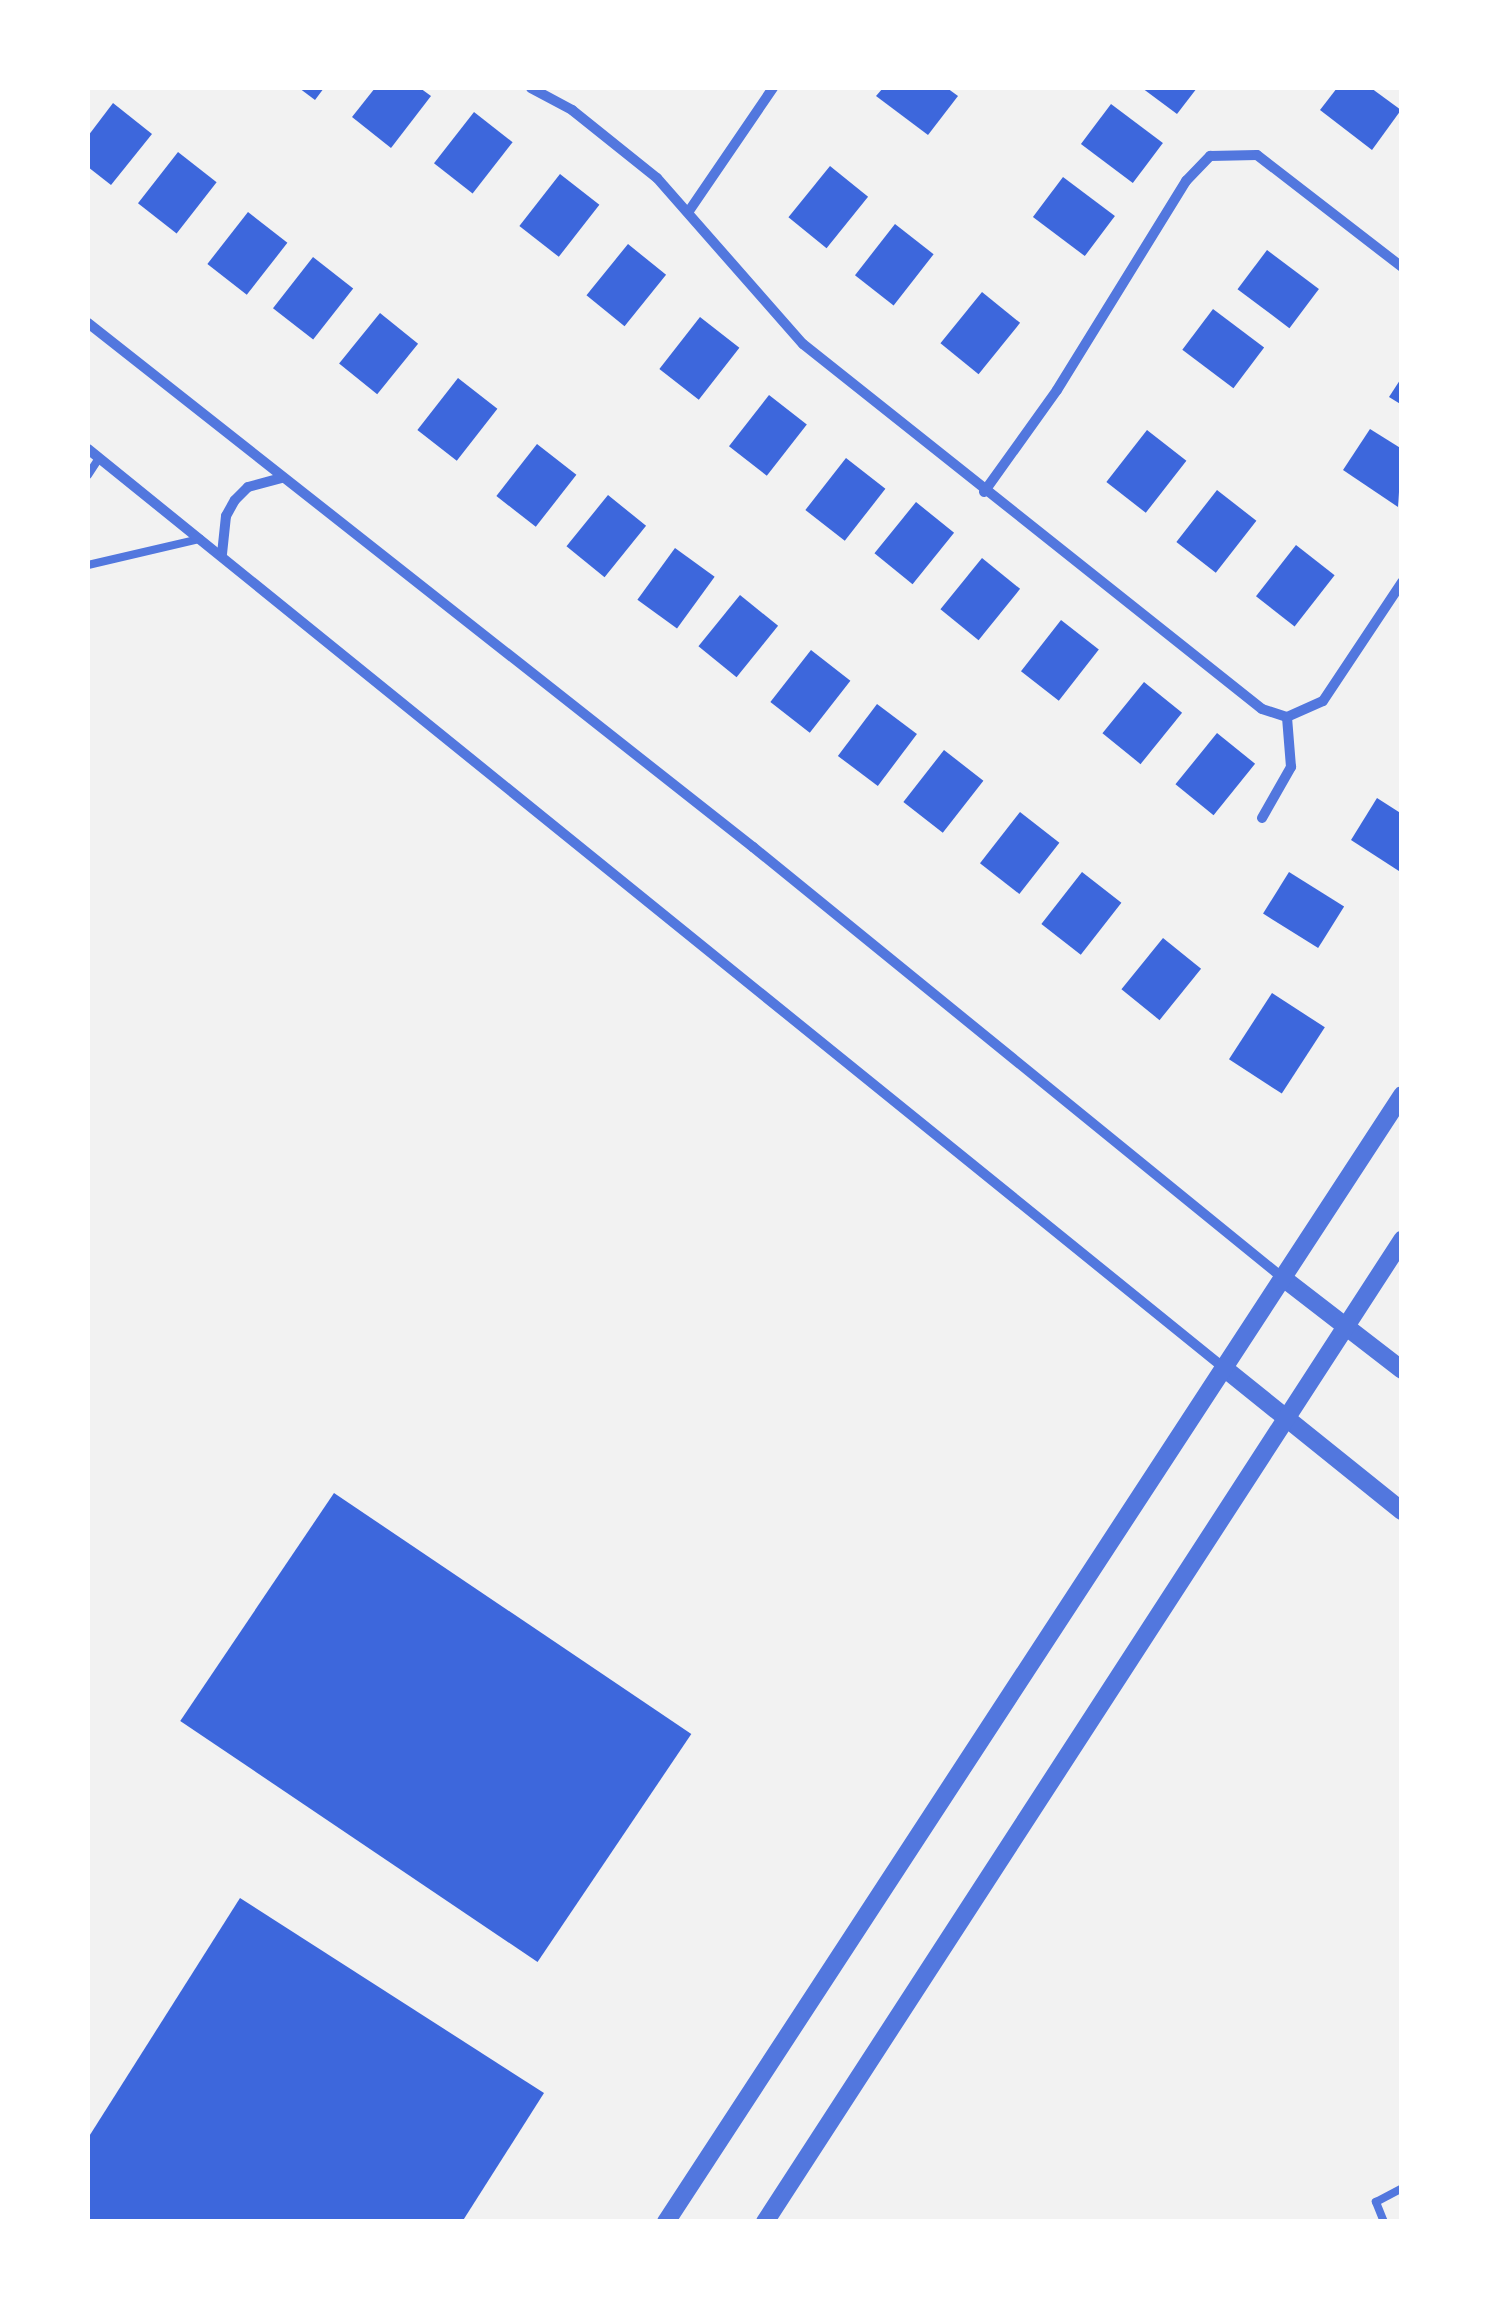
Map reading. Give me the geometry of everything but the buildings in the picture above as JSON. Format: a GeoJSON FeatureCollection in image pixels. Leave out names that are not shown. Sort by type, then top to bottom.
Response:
{"type":"FeatureCollection","features":[{"type":"Feature","properties":{"kind":"street"},"geometry":{"type":"LineString","coordinates":[[531,88],[622,147],[689,212],[803,344],[1262,710],[1287,717],[1323,701],[1402,582]]}},
{"type":"Feature","properties":{"kind":"street"},"geometry":{"type":"LineString","coordinates":[[689,212],[772,88]]}},
{"type":"Feature","properties":{"kind":"street"},"geometry":{"type":"LineString","coordinates":[[984,492],[1057,390],[1186,181],[1210,156],[1257,155],[1402,267]]}},
{"type":"Feature","properties":{"kind":"street"},"geometry":{"type":"LineString","coordinates":[[88,323],[753,847],[1283,1278],[1402,1370]]}},
{"type":"Feature","properties":{"kind":"street"},"geometry":{"type":"LineString","coordinates":[[88,449],[1402,1511]]}},
{"type":"Feature","properties":{"kind":"street"},"geometry":{"type":"LineString","coordinates":[[222,554],[226,516],[235,500],[248,488],[282,478]]}},
{"type":"Feature","properties":{"kind":"street"},"geometry":{"type":"LineString","coordinates":[[1262,818],[1291,768],[1287,717]]}},
{"type":"Feature","properties":{"kind":"street"},"geometry":{"type":"LineString","coordinates":[[666,2222],[1402,1096]]}},
{"type":"Feature","properties":{"kind":"street"},"geometry":{"type":"LineString","coordinates":[[764,2222],[1402,1240]]}},
{"type":"Feature","properties":{"kind":"lane"},"geometry":{"type":"LineString","coordinates":[[88,475],[99,458]]}},
{"type":"Feature","properties":{"kind":"lane"},"geometry":{"type":"LineString","coordinates":[[88,565],[202,538]]}},
{"type":"Feature","properties":{"kind":"lane"},"geometry":{"type":"LineString","coordinates":[[1384,2222],[1376,2202],[1402,2188]]}}]}
